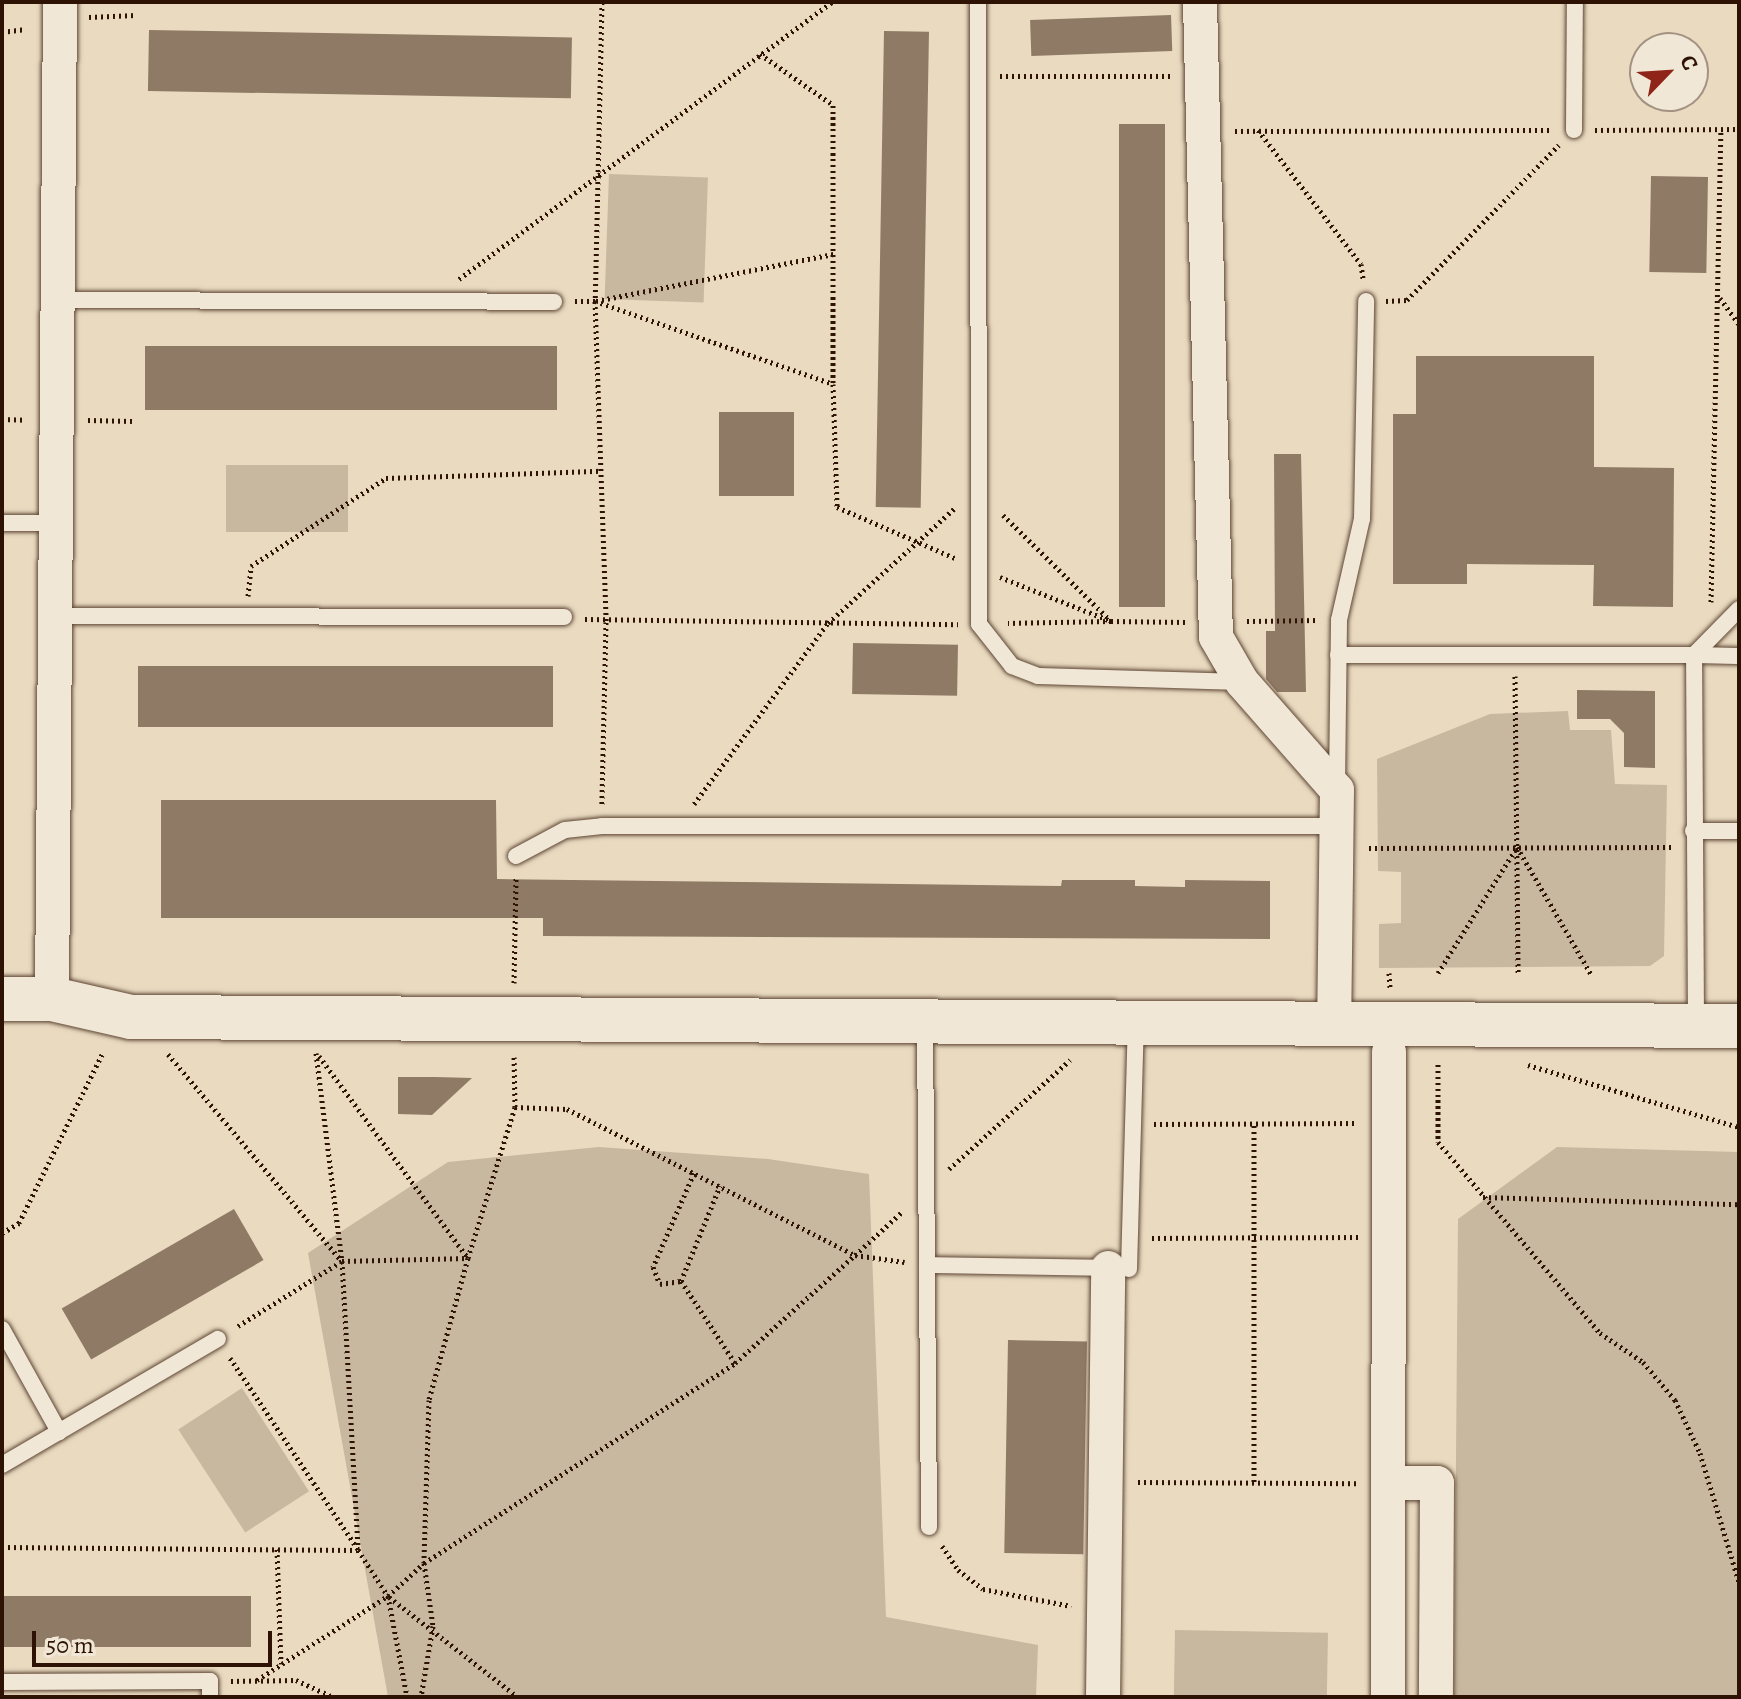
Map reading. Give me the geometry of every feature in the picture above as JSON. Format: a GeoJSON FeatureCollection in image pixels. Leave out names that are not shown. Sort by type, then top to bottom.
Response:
{"type":"FeatureCollection","features":[{"type":"Feature","properties":{"kind":"street"},"geometry":{"type":"LineString","coordinates":[[1200,2],[1206,131],[1216,637],[1242,682],[1337,790],[1334,1024]]}},
{"type":"Feature","properties":{"kind":"street"},"geometry":{"type":"LineString","coordinates":[[52,999],[56,300],[74,10]]}},
{"type":"Feature","properties":{"kind":"street"},"geometry":{"type":"LineString","coordinates":[[2,999],[52,999],[131,1017],[1739,1026]]}},
{"type":"Feature","properties":{"kind":"street"},"geometry":{"type":"LineString","coordinates":[[1388,1697],[1389,1052]]}},
{"type":"Feature","properties":{"kind":"street"},"geometry":{"type":"LineString","coordinates":[[1103,1697],[1105,1482],[1118,1269]]}},
{"type":"Feature","properties":{"kind":"street"},"geometry":{"type":"LineString","coordinates":[[1388,1483],[1437,1483],[1436,1697]]}},
{"type":"Feature","properties":{"kind":"lane"},"geometry":{"type":"LineString","coordinates":[[978,2],[975,568],[979,624],[1012,666],[1038,676],[1242,682]]}},
{"type":"Feature","properties":{"kind":"lane"},"geometry":{"type":"LineString","coordinates":[[1574,130],[1575,2]]}},
{"type":"Feature","properties":{"kind":"lane"},"geometry":{"type":"LineString","coordinates":[[56,300],[554,302]]}},
{"type":"Feature","properties":{"kind":"lane"},"geometry":{"type":"LineString","coordinates":[[1337,790],[1339,620],[1362,519],[1366,301]]}},
{"type":"Feature","properties":{"kind":"lane"},"geometry":{"type":"LineString","coordinates":[[2,523],[55,523]]}},
{"type":"Feature","properties":{"kind":"lane"},"geometry":{"type":"LineString","coordinates":[[1696,1026],[1694,655],[1710,635],[1739,609]]}},
{"type":"Feature","properties":{"kind":"lane"},"geometry":{"type":"LineString","coordinates":[[55,616],[564,617]]}},
{"type":"Feature","properties":{"kind":"lane"},"geometry":{"type":"LineString","coordinates":[[1338,655],[1739,656]]}},
{"type":"Feature","properties":{"kind":"lane"},"geometry":{"type":"LineString","coordinates":[[516,856],[565,830],[602,826],[1336,837]]}},
{"type":"Feature","properties":{"kind":"lane"},"geometry":{"type":"LineString","coordinates":[[1693,839],[1739,831]]}},
{"type":"Feature","properties":{"kind":"lane"},"geometry":{"type":"LineString","coordinates":[[927,1265],[1118,1269],[1131,1238],[1133,1124],[1124,1022]]}},
{"type":"Feature","properties":{"kind":"lane"},"geometry":{"type":"LineString","coordinates":[[925,1023],[929,1527]]}},
{"type":"Feature","properties":{"kind":"lane"},"geometry":{"type":"LineString","coordinates":[[2,1329],[59,1432]]}},
{"type":"Feature","properties":{"kind":"lane"},"geometry":{"type":"LineString","coordinates":[[2,1465],[218,1339]]}},
{"type":"Feature","properties":{"kind":"lane"},"geometry":{"type":"LineString","coordinates":[[2,1682],[210,1681],[210,1697]]}},
{"type":"Feature","properties":{"kind":"path"},"geometry":{"type":"LineString","coordinates":[[602,2],[595,301],[606,622],[602,826]]}},
{"type":"Feature","properties":{"kind":"path"},"geometry":{"type":"LineString","coordinates":[[429,301],[832,2]]}},
{"type":"Feature","properties":{"kind":"path"},"geometry":{"type":"LineString","coordinates":[[74,10],[136,15]]}},
{"type":"Feature","properties":{"kind":"path"},"geometry":{"type":"LineString","coordinates":[[2,32],[26,29]]}},
{"type":"Feature","properties":{"kind":"path"},"geometry":{"type":"LineString","coordinates":[[760,54],[833,105],[833,384],[837,507],[975,568],[1111,621]]}},
{"type":"Feature","properties":{"kind":"path"},"geometry":{"type":"LineString","coordinates":[[979,76],[1202,77]]}},
{"type":"Feature","properties":{"kind":"path"},"geometry":{"type":"LineString","coordinates":[[1710,635],[1720,297],[1721,129]]}},
{"type":"Feature","properties":{"kind":"path"},"geometry":{"type":"LineString","coordinates":[[1206,131],[1739,129]]}},
{"type":"Feature","properties":{"kind":"path"},"geometry":{"type":"LineString","coordinates":[[1258,130],[1361,264],[1366,301],[1407,300],[1574,130]]}},
{"type":"Feature","properties":{"kind":"path"},"geometry":{"type":"LineString","coordinates":[[554,302],[595,301],[833,254]]}},
{"type":"Feature","properties":{"kind":"path"},"geometry":{"type":"LineString","coordinates":[[1720,297],[1739,324]]}},
{"type":"Feature","properties":{"kind":"path"},"geometry":{"type":"LineString","coordinates":[[595,301],[833,384]]}},
{"type":"Feature","properties":{"kind":"path"},"geometry":{"type":"LineString","coordinates":[[2,419],[26,420]]}},
{"type":"Feature","properties":{"kind":"path"},"geometry":{"type":"LineString","coordinates":[[87,420],[132,421]]}},
{"type":"Feature","properties":{"kind":"path"},"geometry":{"type":"LineString","coordinates":[[251,566],[386,478],[601,471]]}},
{"type":"Feature","properties":{"kind":"path"},"geometry":{"type":"LineString","coordinates":[[678,827],[828,623],[976,488],[1111,621]]}},
{"type":"Feature","properties":{"kind":"path"},"geometry":{"type":"LineString","coordinates":[[564,617],[606,622],[979,624],[1339,620]]}},
{"type":"Feature","properties":{"kind":"path"},"geometry":{"type":"LineString","coordinates":[[1515,655],[1518,974]]}},
{"type":"Feature","properties":{"kind":"path"},"geometry":{"type":"LineString","coordinates":[[1336,837],[1517,847],[1693,839]]}},
{"type":"Feature","properties":{"kind":"path"},"geometry":{"type":"LineString","coordinates":[[1438,973],[1517,847]]}},
{"type":"Feature","properties":{"kind":"path"},"geometry":{"type":"LineString","coordinates":[[1517,847],[1591,974]]}},
{"type":"Feature","properties":{"kind":"path"},"geometry":{"type":"LineString","coordinates":[[514,989],[516,856]]}},
{"type":"Feature","properties":{"kind":"path"},"geometry":{"type":"LineString","coordinates":[[333,1697],[296,1680],[257,1680],[388,1596],[424,1563],[735,1363],[926,1190],[1124,1022]]}},
{"type":"Feature","properties":{"kind":"path"},"geometry":{"type":"LineString","coordinates":[[421,1697],[433,1626],[424,1563],[429,1400],[468,1258],[515,1107],[514,1048]]}},
{"type":"Feature","properties":{"kind":"path"},"geometry":{"type":"LineString","coordinates":[[358,1550],[342,1261],[316,1052],[468,1258]]}},
{"type":"Feature","properties":{"kind":"path"},"geometry":{"type":"LineString","coordinates":[[2,1233],[19,1223],[102,1054]]}},
{"type":"Feature","properties":{"kind":"path"},"geometry":{"type":"LineString","coordinates":[[168,1054],[342,1261]]}},
{"type":"Feature","properties":{"kind":"path"},"geometry":{"type":"LineString","coordinates":[[1523,1063],[1739,1127]]}},
{"type":"Feature","properties":{"kind":"path"},"geometry":{"type":"LineString","coordinates":[[1438,1064],[1438,1142],[1600,1333],[1643,1362],[1675,1400],[1700,1453],[1739,1582]]}},
{"type":"Feature","properties":{"kind":"path"},"geometry":{"type":"LineString","coordinates":[[515,1107],[567,1109],[855,1255],[927,1265]]}},
{"type":"Feature","properties":{"kind":"path"},"geometry":{"type":"LineString","coordinates":[[1133,1124],[1389,1123]]}},
{"type":"Feature","properties":{"kind":"path"},"geometry":{"type":"LineString","coordinates":[[1254,1124],[1254,1482]]}},
{"type":"Feature","properties":{"kind":"path"},"geometry":{"type":"LineString","coordinates":[[681,1281],[660,1284],[653,1267],[694,1173]]}},
{"type":"Feature","properties":{"kind":"path"},"geometry":{"type":"LineString","coordinates":[[681,1281],[720,1186]]}},
{"type":"Feature","properties":{"kind":"path"},"geometry":{"type":"LineString","coordinates":[[1482,1197],[1739,1204]]}},
{"type":"Feature","properties":{"kind":"path"},"geometry":{"type":"LineString","coordinates":[[1131,1238],[1389,1237]]}},
{"type":"Feature","properties":{"kind":"path"},"geometry":{"type":"LineString","coordinates":[[407,1697],[388,1596],[218,1339],[342,1261],[468,1258]]}},
{"type":"Feature","properties":{"kind":"path"},"geometry":{"type":"LineString","coordinates":[[681,1281],[735,1363]]}},
{"type":"Feature","properties":{"kind":"path"},"geometry":{"type":"LineString","coordinates":[[1105,1482],[1388,1483]]}},
{"type":"Feature","properties":{"kind":"path"},"geometry":{"type":"LineString","coordinates":[[929,1527],[958,1570],[983,1589],[1104,1613]]}},
{"type":"Feature","properties":{"kind":"path"},"geometry":{"type":"LineString","coordinates":[[2,1547],[358,1550]]}},
{"type":"Feature","properties":{"kind":"path"},"geometry":{"type":"LineString","coordinates":[[277,1549],[281,1664]]}},
{"type":"Feature","properties":{"kind":"path"},"geometry":{"type":"LineString","coordinates":[[388,1596],[433,1626],[518,1697]]}},
{"type":"Feature","properties":{"kind":"shaded area"},"geometry":{"type":"Polygon","coordinates":[[[609,174],[708,177],[704,302],[605,299],[609,174]]]}},
{"type":"Feature","properties":{"kind":"shaded area"},"geometry":{"type":"Polygon","coordinates":[[[226,465],[348,465],[348,532],[226,532],[226,465]]]}},
{"type":"Feature","properties":{"kind":"shaded area"},"geometry":{"type":"Polygon","coordinates":[[[1568,711],[1570,730],[1611,730],[1615,784],[1667,785],[1664,956],[1650,966],[1379,968],[1379,924],[1401,923],[1401,872],[1378,871],[1377,759],[1490,714],[1568,711]]]}},
{"type":"Feature","properties":{"kind":"shaded area"},"geometry":{"type":"Polygon","coordinates":[[[599,1147],[768,1159],[869,1174],[886,1617],[1038,1645],[1036,1697],[388,1697],[308,1253],[448,1162],[599,1147]]]}},
{"type":"Feature","properties":{"kind":"shaded area"},"geometry":{"type":"Polygon","coordinates":[[[1557,1147],[1739,1152],[1739,1697],[1454,1697],[1458,1219],[1557,1147]]]}},
{"type":"Feature","properties":{"kind":"shaded area"},"geometry":{"type":"Polygon","coordinates":[[[242,1388],[309,1491],[245,1533],[178,1429],[242,1388]]]}},
{"type":"Feature","properties":{"kind":"shaded area"},"geometry":{"type":"Polygon","coordinates":[[[1175,1630],[1328,1633],[1327,1697],[1174,1697],[1175,1630]]]}},
{"type":"Feature","properties":{"kind":"building"},"geometry":{"type":"Polygon","coordinates":[[[1171,15],[1172,51],[1031,56],[1030,20],[1171,15]]]}},
{"type":"Feature","properties":{"kind":"building"},"geometry":{"type":"Polygon","coordinates":[[[149,30],[572,37],[571,98],[148,91],[149,30]]]}},
{"type":"Feature","properties":{"kind":"building"},"geometry":{"type":"Polygon","coordinates":[[[884,31],[929,32],[921,508],[876,507],[884,31]]]}},
{"type":"Feature","properties":{"kind":"building"},"geometry":{"type":"Polygon","coordinates":[[[1119,124],[1165,124],[1165,607],[1119,607],[1119,124]]]}},
{"type":"Feature","properties":{"kind":"building"},"geometry":{"type":"Polygon","coordinates":[[[1651,176],[1708,177],[1706,273],[1649,272],[1651,176]]]}},
{"type":"Feature","properties":{"kind":"building"},"geometry":{"type":"Polygon","coordinates":[[[145,346],[557,346],[557,410],[145,410],[145,346]]]}},
{"type":"Feature","properties":{"kind":"building"},"geometry":{"type":"Polygon","coordinates":[[[1416,356],[1594,356],[1594,467],[1674,468],[1673,607],[1593,606],[1594,565],[1467,564],[1467,584],[1393,584],[1393,414],[1416,414],[1416,356]]]}},
{"type":"Feature","properties":{"kind":"building"},"geometry":{"type":"Polygon","coordinates":[[[719,412],[794,412],[794,496],[719,496],[719,412]]]}},
{"type":"Feature","properties":{"kind":"building"},"geometry":{"type":"Polygon","coordinates":[[[1274,454],[1301,454],[1306,692],[1277,692],[1266,679],[1266,631],[1275,631],[1274,454]]]}},
{"type":"Feature","properties":{"kind":"building"},"geometry":{"type":"Polygon","coordinates":[[[853,643],[958,645],[957,696],[852,694],[853,643]]]}},
{"type":"Feature","properties":{"kind":"building"},"geometry":{"type":"Polygon","coordinates":[[[138,666],[553,666],[553,727],[138,727],[138,666]]]}},
{"type":"Feature","properties":{"kind":"building"},"geometry":{"type":"Polygon","coordinates":[[[1577,690],[1655,691],[1655,768],[1624,767],[1624,733],[1610,719],[1577,719],[1577,690]]]}},
{"type":"Feature","properties":{"kind":"building"},"geometry":{"type":"Polygon","coordinates":[[[161,800],[496,800],[497,879],[1061,886],[1062,880],[1135,880],[1135,886],[1185,887],[1185,880],[1270,881],[1270,939],[543,936],[543,918],[161,918],[161,800]]]}},
{"type":"Feature","properties":{"kind":"building"},"geometry":{"type":"Polygon","coordinates":[[[398,1077],[472,1078],[432,1115],[398,1114],[398,1077]]]}},
{"type":"Feature","properties":{"kind":"building"},"geometry":{"type":"Polygon","coordinates":[[[234,1209],[264,1260],[91,1360],[62,1308],[234,1209]]]}},
{"type":"Feature","properties":{"kind":"building"},"geometry":{"type":"Polygon","coordinates":[[[1008,1340],[1087,1341],[1083,1554],[1004,1553],[1008,1340]]]}},
{"type":"Feature","properties":{"kind":"building"},"geometry":{"type":"Polygon","coordinates":[[[2,1596],[251,1596],[251,1647],[2,1647],[2,1596]]]}}]}
